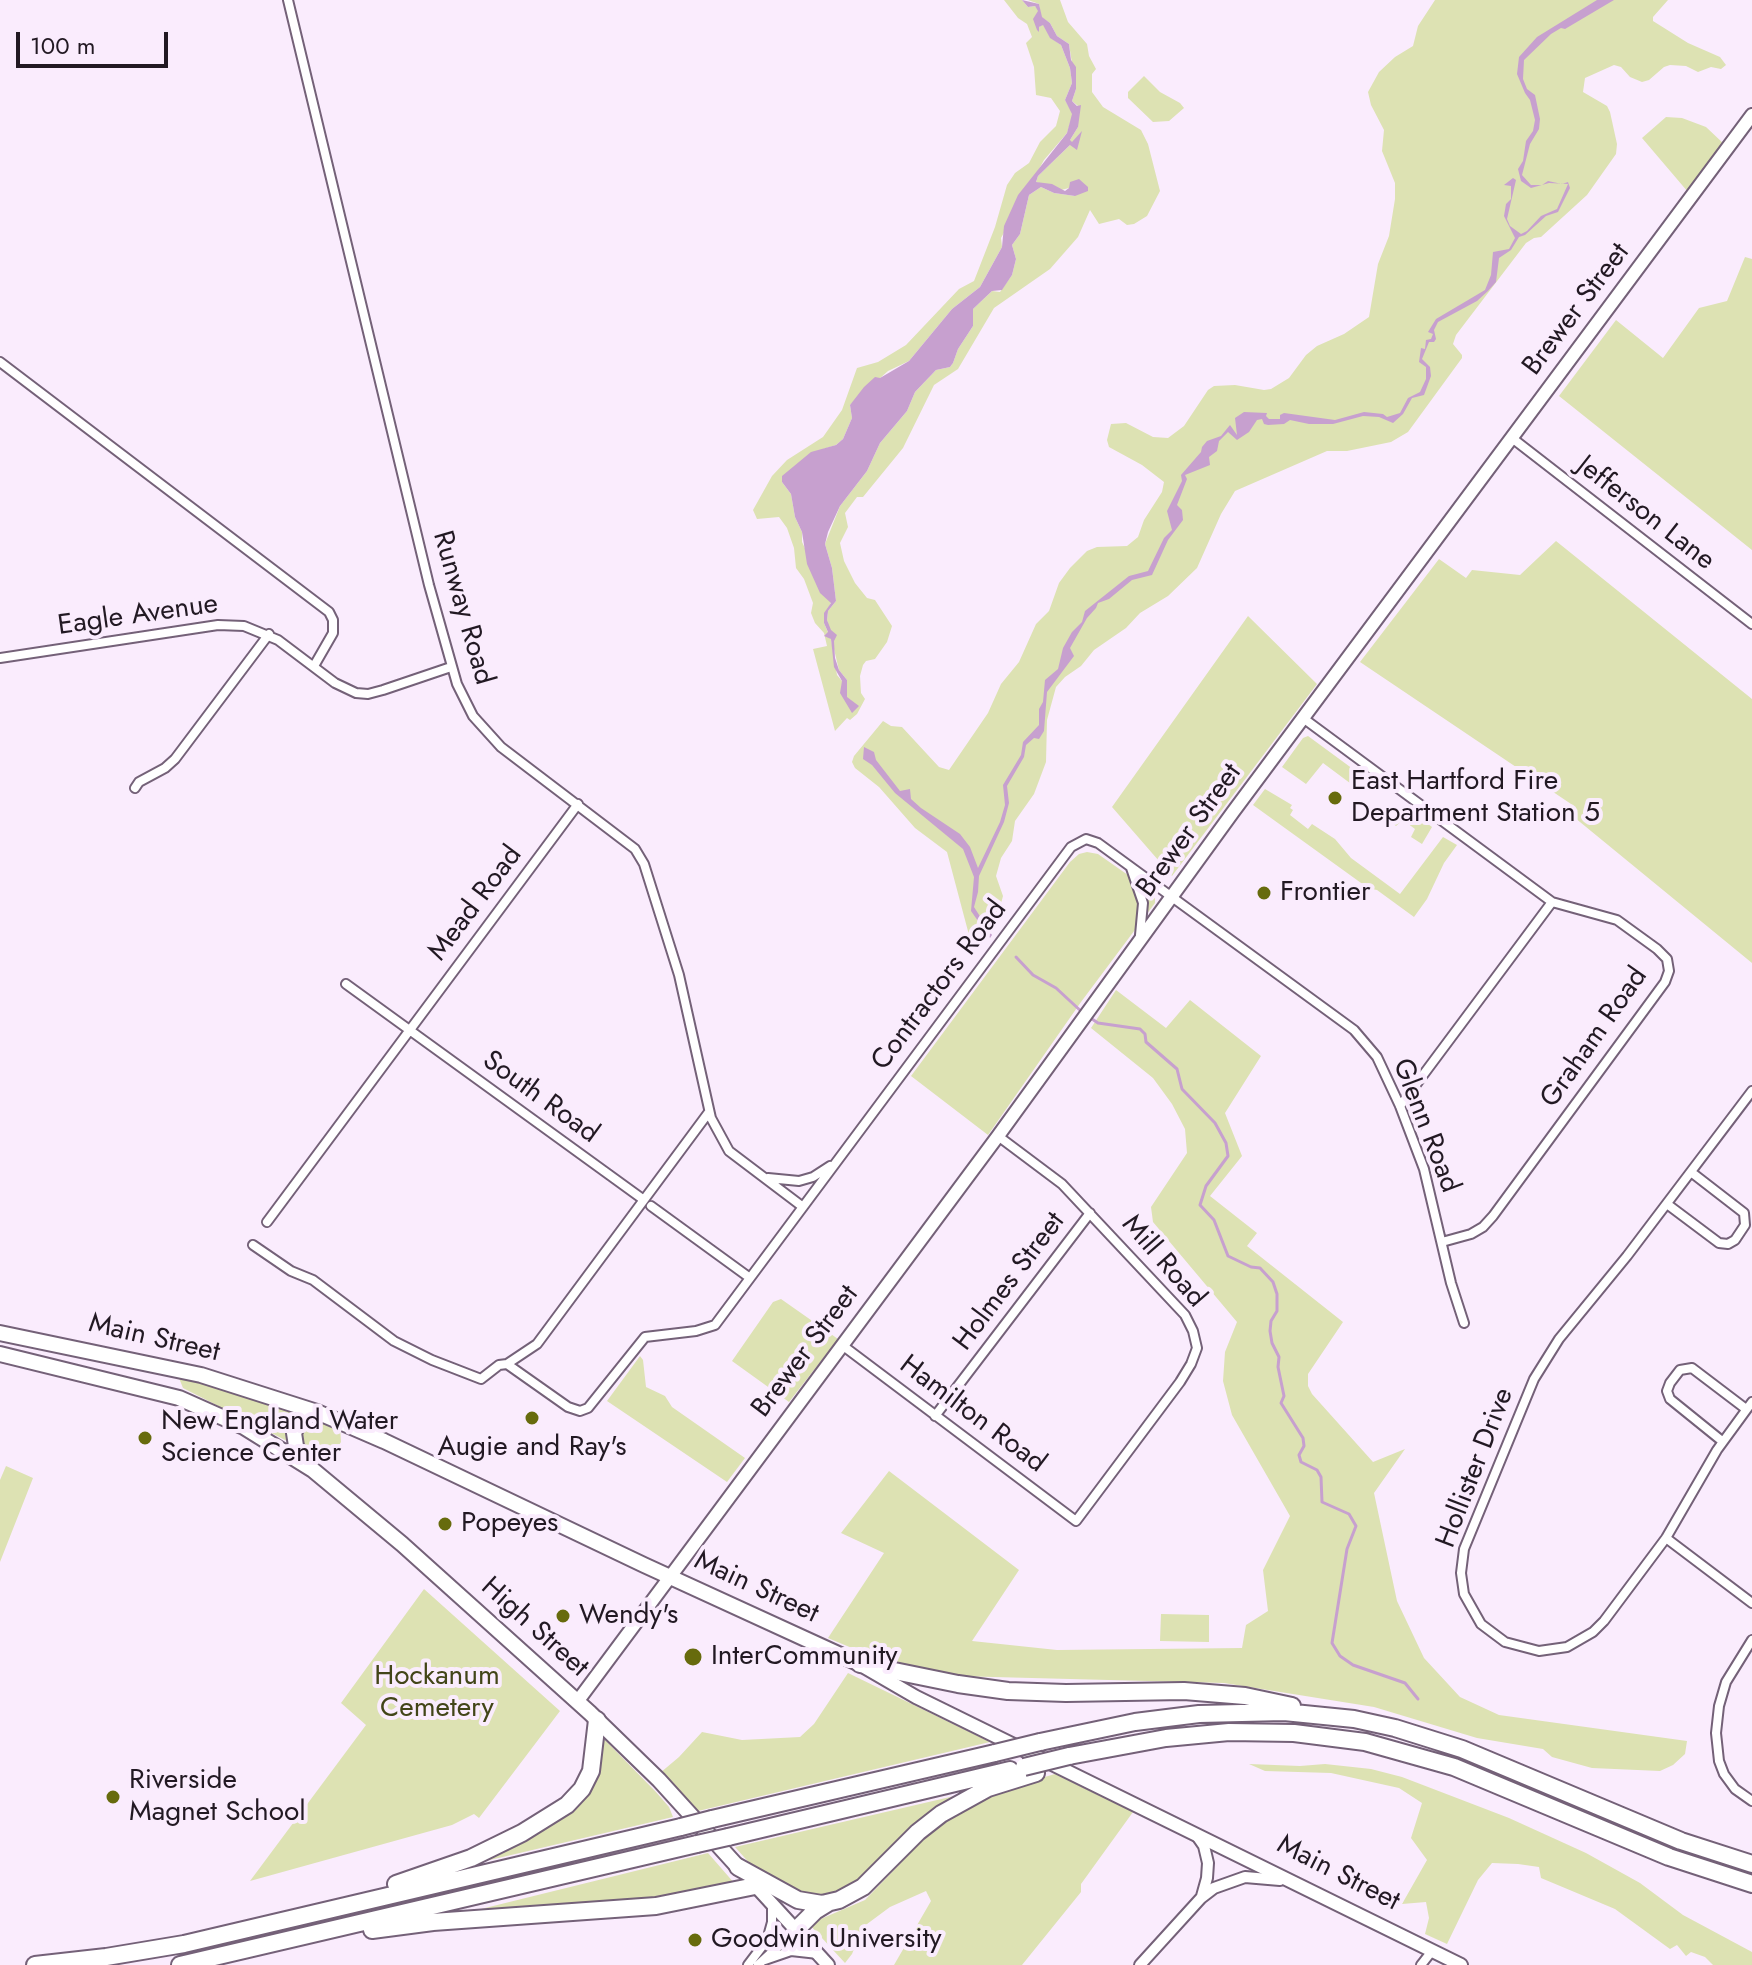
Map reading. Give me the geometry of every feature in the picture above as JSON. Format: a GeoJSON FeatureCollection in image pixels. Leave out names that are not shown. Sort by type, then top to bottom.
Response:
{"type":"FeatureCollection","features":[{"type":"Feature","properties":{"kind":"highway"},"geometry":{"type":"LineString","coordinates":[[860,1664],[931,1680],[1008,1691],[1174,1690],[1231,1694],[1280,1702],[1312,1714]]}},
{"type":"Feature","properties":{"kind":"highway"},"geometry":{"type":"LineString","coordinates":[[35,1965],[154,1949],[1040,1742],[1119,1725],[1192,1714],[1312,1714],[1372,1723],[1445,1743],[1681,1841],[1752,1864]]}},
{"type":"Feature","properties":{"kind":"highway"},"geometry":{"type":"LineString","coordinates":[[348,1905],[376,1891],[471,1858],[559,1811],[579,1792],[588,1778],[595,1750],[597,1720]]}},
{"type":"Feature","properties":{"kind":"highway"},"geometry":{"type":"LineString","coordinates":[[180,1965],[1030,1770],[1077,1756],[1166,1738],[1238,1731],[1300,1733],[1371,1743],[1445,1764],[1661,1854],[1752,1884]]}},
{"type":"Feature","properties":{"kind":"highway"},"geometry":{"type":"LineString","coordinates":[[796,1930],[815,1911],[863,1887],[918,1832],[941,1814],[988,1788],[1030,1770]]}},
{"type":"Feature","properties":{"kind":"highway"},"geometry":{"type":"LineString","coordinates":[[738,1867],[794,1899],[812,1904],[829,1903]]}},
{"type":"Feature","properties":{"kind":"highway"},"geometry":{"type":"LineString","coordinates":[[311,1935],[351,1934],[424,1923],[656,1906],[755,1886]]}},
{"type":"Feature","properties":{"kind":"main road","name":"Brewer Street"},"geometry":{"type":"LineString","coordinates":[[577,1702],[1752,115]]}},
{"type":"Feature","properties":{"kind":"main road","name":"Main Street"},"geometry":{"type":"LineString","coordinates":[[0,1333],[166,1366],[234,1384],[317,1412],[860,1664],[916,1697],[1461,1965]]}},
{"type":"Feature","properties":{"kind":"main road","name":"Main Street"},"geometry":{"type":"LineString","coordinates":[[0,1354],[158,1391]]}},
{"type":"Feature","properties":{"kind":"main road"},"geometry":{"type":"LineString","coordinates":[[158,1391],[166,1366]]}},
{"type":"Feature","properties":{"kind":"main road","name":"High Street"},"geometry":{"type":"LineString","coordinates":[[158,1391],[230,1420],[306,1465],[372,1517],[659,1780],[828,1965]]}},
{"type":"Feature","properties":{"kind":"main road"},"geometry":{"type":"LineString","coordinates":[[306,1465],[296,1446],[294,1433],[300,1421],[317,1412]]}},
{"type":"Feature","properties":{"kind":"street","name":"Runway Road"},"geometry":{"type":"LineString","coordinates":[[288,0],[451,667],[473,716],[501,747],[628,841],[644,864],[679,975],[709,1112],[729,1151],[803,1207]]}},
{"type":"Feature","properties":{"kind":"street"},"geometry":{"type":"LineString","coordinates":[[0,362],[329,612],[334,625],[332,638],[314,666]]}},
{"type":"Feature","properties":{"kind":"street","name":"Jefferson Lane"},"geometry":{"type":"LineString","coordinates":[[1512,438],[1752,624]]}},
{"type":"Feature","properties":{"kind":"street","name":"Eagle Avenue"},"geometry":{"type":"LineString","coordinates":[[0,658],[218,625],[244,626],[269,634],[348,690],[368,694],[451,667]]}},
{"type":"Feature","properties":{"kind":"street"},"geometry":{"type":"LineString","coordinates":[[135,788],[139,782],[175,759],[269,634]]}},
{"type":"Feature","properties":{"kind":"street","name":"Graham Road"},"geometry":{"type":"LineString","coordinates":[[1303,718],[1552,902],[1617,920],[1667,959],[1669,971],[1665,982],[1493,1216],[1471,1234],[1442,1242]]}},
{"type":"Feature","properties":{"kind":"street","name":"Mead Road"},"geometry":{"type":"LineString","coordinates":[[267,1222],[578,804]]}},
{"type":"Feature","properties":{"kind":"street","name":"Contractors Road"},"geometry":{"type":"LineString","coordinates":[[507,1364],[568,1407],[580,1411],[588,1408],[645,1337],[696,1331],[715,1325],[1071,847],[1080,840],[1092,840],[1171,896]]}},
{"type":"Feature","properties":{"kind":"street"},"geometry":{"type":"LineString","coordinates":[[1130,867],[1143,903],[1139,941]]}},
{"type":"Feature","properties":{"kind":"street","name":"Glenn Road"},"geometry":{"type":"LineString","coordinates":[[1171,896],[1354,1030],[1377,1057],[1424,1169],[1464,1323]]}},
{"type":"Feature","properties":{"kind":"street"},"geometry":{"type":"LineString","coordinates":[[1400,1106],[1552,902]]}},
{"type":"Feature","properties":{"kind":"street","name":"South Road"},"geometry":{"type":"LineString","coordinates":[[346,984],[750,1278]]}},
{"type":"Feature","properties":{"kind":"street","name":"Hollister Drive"},"geometry":{"type":"LineString","coordinates":[[1722,1441],[1670,1399],[1667,1391],[1680,1370],[1692,1368],[1749,1405],[1722,1441],[1666,1538],[1600,1626],[1583,1640],[1562,1649],[1532,1650],[1500,1639],[1481,1624],[1464,1594],[1461,1567],[1466,1542],[1534,1379],[1559,1339],[1752,1091]]}},
{"type":"Feature","properties":{"kind":"street"},"geometry":{"type":"LineString","coordinates":[[253,1245],[291,1271],[313,1280],[394,1341],[481,1379],[537,1344],[648,1203],[709,1112]]}},
{"type":"Feature","properties":{"kind":"street","name":"Mill Road"},"geometry":{"type":"LineString","coordinates":[[998,1136],[1062,1184],[1090,1213],[1185,1315],[1197,1348],[1180,1382],[1076,1521]]}},
{"type":"Feature","properties":{"kind":"street"},"geometry":{"type":"LineString","coordinates":[[760,1176],[799,1181],[813,1177],[837,1161]]}},
{"type":"Feature","properties":{"kind":"street"},"geometry":{"type":"LineString","coordinates":[[1667,1204],[1719,1243],[1728,1244],[1735,1240],[1746,1223],[1744,1213],[1691,1172]]}},
{"type":"Feature","properties":{"kind":"street","name":"Holmes Street"},"geometry":{"type":"LineString","coordinates":[[935,1416],[1090,1213]]}},
{"type":"Feature","properties":{"kind":"street","name":"Hamilton Road"},"geometry":{"type":"LineString","coordinates":[[842,1345],[1076,1521]]}},
{"type":"Feature","properties":{"kind":"street"},"geometry":{"type":"LineString","coordinates":[[1666,1538],[1752,1603]]}},
{"type":"Feature","properties":{"kind":"street"},"geometry":{"type":"LineString","coordinates":[[1752,1640],[1726,1682],[1716,1733],[1719,1761],[1724,1774],[1735,1789],[1752,1801]]}},
{"type":"Feature","properties":{"kind":"street"},"geometry":{"type":"LineString","coordinates":[[1191,1832],[1200,1840],[1207,1858],[1207,1878],[1201,1898]]}},
{"type":"Feature","properties":{"kind":"street"},"geometry":{"type":"LineString","coordinates":[[1140,1965],[1201,1898],[1219,1884],[1245,1877],[1266,1877],[1301,1887]]}},
{"type":"Feature","properties":{"kind":"street"},"geometry":{"type":"LineString","coordinates":[[748,1965],[767,1940],[772,1922],[772,1904]]}},
{"type":"Feature","properties":{"kind":"street"},"geometry":{"type":"LineString","coordinates":[[761,1962],[796,1930]]}},
{"type":"Feature","properties":{"kind":"street"},"geometry":{"type":"LineString","coordinates":[[761,1962],[791,1951],[818,1954]]}},
{"type":"Feature","properties":{"kind":"street"},"geometry":{"type":"LineString","coordinates":[[1421,1965],[1432,1951]]}},
{"type":"Feature","properties":{"kind":"green space"},"geometry":{"type":"Polygon","coordinates":[[[1004,0],[1022,0],[1028,7],[1035,6],[1039,11],[1039,27],[1043,24],[1050,37],[1061,45],[1072,83],[1065,100],[1073,114],[1067,133],[1044,160],[1001,238],[1002,247],[980,287],[952,309],[909,361],[888,371],[850,405],[852,418],[843,439],[836,445],[811,453],[782,482],[791,494],[802,542],[831,602],[828,611],[836,601],[825,544],[840,506],[867,471],[880,443],[907,411],[915,392],[936,370],[950,367],[953,363],[973,326],[973,309],[992,291],[1000,292],[1012,275],[1016,259],[1012,245],[1020,234],[1029,195],[1041,187],[1054,193],[1075,196],[1069,188],[1061,190],[1036,182],[1038,176],[1071,144],[1070,140],[1078,127],[1078,106],[1072,101],[1076,89],[1069,44],[1057,36],[1050,23],[1041,17],[1039,4],[1028,0],[1060,0],[1068,22],[1087,44],[1096,69],[1092,74],[1092,92],[1103,107],[1141,130],[1148,144],[1160,191],[1147,216],[1134,224],[1127,225],[1119,219],[1099,224],[1090,210],[1078,237],[1050,269],[994,308],[958,369],[934,385],[903,448],[863,497],[857,497],[845,513],[848,527],[840,543],[844,561],[855,583],[867,598],[875,600],[892,626],[887,642],[875,659],[863,665],[861,693],[865,699],[857,714],[850,720],[847,718],[835,731],[813,649],[827,646],[824,633],[811,613],[813,603],[796,568],[794,548],[787,528],[779,517],[757,519],[753,510],[772,476],[787,460],[823,437],[842,410],[857,368],[878,362],[906,345],[959,289],[974,281],[1007,185],[1015,173],[1029,163],[1040,142],[1056,126],[1060,111],[1051,98],[1036,95],[1034,67],[1026,43],[1032,37],[1027,24],[1004,0]],[[828,611],[824,623],[831,639],[837,675],[847,697],[847,680],[839,670],[827,620],[828,611]]]}},
{"type":"Feature","properties":{"kind":"green space"},"geometry":{"type":"Polygon","coordinates":[[[1435,0],[1668,0],[1653,21],[1688,43],[1720,57],[1726,65],[1721,69],[1711,67],[1698,72],[1686,66],[1670,65],[1642,82],[1614,65],[1585,78],[1583,92],[1607,106],[1610,112],[1617,144],[1616,154],[1587,195],[1541,237],[1526,243],[1456,335],[1453,344],[1462,358],[1408,432],[1391,442],[1347,451],[1327,451],[1235,491],[1197,568],[1168,596],[1140,613],[1126,628],[1094,650],[1056,687],[1047,720],[1046,762],[1034,794],[1015,821],[1012,841],[1001,858],[996,876],[1003,896],[997,919],[979,934],[969,935],[947,852],[915,828],[879,787],[855,768],[852,762],[854,756],[883,721],[902,727],[939,767],[949,770],[988,713],[1001,684],[1019,662],[1036,624],[1049,611],[1059,583],[1070,568],[1087,551],[1097,547],[1127,546],[1138,537],[1144,520],[1162,492],[1164,482],[1142,465],[1109,447],[1107,440],[1111,424],[1126,423],[1153,437],[1168,438],[1184,426],[1214,386],[1271,389],[1289,378],[1317,346],[1344,334],[1369,317],[1378,264],[1389,236],[1395,183],[1382,151],[1384,130],[1368,92],[1379,72],[1413,46],[1418,26],[1435,0]]]}},
{"type":"Feature","properties":{"kind":"green space"},"geometry":{"type":"Polygon","coordinates":[[[1144,76],[1160,92],[1184,108],[1169,121],[1153,122],[1128,98],[1128,92],[1144,76]]]}},
{"type":"Feature","properties":{"kind":"green space"},"geometry":{"type":"Polygon","coordinates":[[[1666,117],[1682,118],[1706,127],[1724,144],[1688,192],[1642,138],[1666,117]]]}},
{"type":"Feature","properties":{"kind":"green space"},"geometry":{"type":"Polygon","coordinates":[[[1745,257],[1752,259],[1752,550],[1559,396],[1616,320],[1663,358],[1699,308],[1727,301],[1745,257]]]}},
{"type":"Feature","properties":{"kind":"green space"},"geometry":{"type":"Polygon","coordinates":[[[1556,541],[1752,699],[1752,963],[1569,813],[1574,806],[1360,662],[1439,559],[1466,578],[1472,570],[1520,575],[1556,541]]]}},
{"type":"Feature","properties":{"kind":"green space"},"geometry":{"type":"Polygon","coordinates":[[[1248,616],[1317,684],[1172,876],[1112,807],[1248,616]]]}},
{"type":"Feature","properties":{"kind":"green space"},"geometry":{"type":"Polygon","coordinates":[[[1308,736],[1372,783],[1366,791],[1362,792],[1323,763],[1306,784],[1282,767],[1303,738],[1308,736]]]}},
{"type":"Feature","properties":{"kind":"green space"},"geometry":{"type":"Polygon","coordinates":[[[1265,789],[1292,805],[1290,815],[1308,829],[1312,824],[1335,839],[1351,858],[1400,894],[1443,837],[1457,845],[1414,917],[1377,890],[1368,888],[1253,805],[1265,789]]]}},
{"type":"Feature","properties":{"kind":"green space"},"geometry":{"type":"Polygon","coordinates":[[[1403,805],[1432,827],[1422,844],[1411,837],[1415,829],[1403,820],[1396,826],[1391,822],[1403,805]]]}},
{"type":"Feature","properties":{"kind":"green space"},"geometry":{"type":"Polygon","coordinates":[[[1087,852],[1098,854],[1155,894],[1155,903],[988,1135],[911,1076],[1070,862],[1087,852]]]}},
{"type":"Feature","properties":{"kind":"green space"},"geometry":{"type":"Polygon","coordinates":[[[1116,990],[1166,1028],[1190,1000],[1261,1056],[1225,1113],[1242,1156],[1210,1196],[1257,1233],[1247,1246],[1343,1322],[1308,1374],[1312,1394],[1373,1462],[1405,1449],[1374,1493],[1397,1601],[1424,1658],[1460,1697],[1499,1715],[1687,1741],[1685,1754],[1673,1765],[1660,1771],[1592,1768],[1552,1757],[1543,1749],[1477,1738],[1374,1707],[1224,1683],[955,1676],[871,1656],[828,1638],[884,1553],[841,1533],[889,1471],[1019,1570],[972,1641],[1057,1650],[1242,1648],[1246,1625],[1268,1611],[1263,1570],[1290,1516],[1232,1415],[1223,1381],[1225,1352],[1237,1322],[1153,1222],[1151,1207],[1187,1153],[1185,1129],[1153,1078],[1091,1028],[1116,990]]]}},
{"type":"Feature","properties":{"kind":"green space"},"geometry":{"type":"Polygon","coordinates":[[[781,1299],[838,1339],[789,1402],[732,1361],[773,1302],[781,1299]]]}},
{"type":"Feature","properties":{"kind":"green space"},"geometry":{"type":"Polygon","coordinates":[[[640,1356],[646,1387],[665,1396],[672,1407],[745,1458],[727,1482],[607,1401],[640,1356]]]}},
{"type":"Feature","properties":{"kind":"green space"},"geometry":{"type":"Polygon","coordinates":[[[181,1377],[233,1390],[296,1412],[289,1442],[183,1388],[181,1377]]]}},
{"type":"Feature","properties":{"kind":"green space"},"geometry":{"type":"Polygon","coordinates":[[[317,1421],[340,1427],[341,1442],[333,1455],[321,1461],[306,1451],[300,1436],[304,1428],[317,1421]]]}},
{"type":"Feature","properties":{"kind":"green space"},"geometry":{"type":"Polygon","coordinates":[[[6,1466],[33,1478],[0,1562],[0,1480],[6,1466]]]}},
{"type":"Feature","properties":{"kind":"green space","name":"Hockanum Cemetery"},"geometry":{"type":"Polygon","coordinates":[[[424,1589],[560,1711],[479,1818],[474,1814],[452,1825],[250,1881],[366,1725],[341,1703],[424,1589]]]}},
{"type":"Feature","properties":{"kind":"green space"},"geometry":{"type":"Polygon","coordinates":[[[1161,1614],[1209,1615],[1209,1642],[1160,1641],[1161,1614]]]}},
{"type":"Feature","properties":{"kind":"green space"},"geometry":{"type":"Polygon","coordinates":[[[848,1673],[990,1742],[698,1811],[660,1773],[702,1732],[742,1740],[800,1737],[814,1724],[848,1673]]]}},
{"type":"Feature","properties":{"kind":"green space"},"geometry":{"type":"Polygon","coordinates":[[[603,1738],[656,1792],[673,1817],[477,1863],[596,1778],[603,1738]]]}},
{"type":"Feature","properties":{"kind":"green space"},"geometry":{"type":"Polygon","coordinates":[[[1249,1764],[1325,1764],[1371,1769],[1402,1777],[1509,1818],[1586,1853],[1640,1883],[1683,1915],[1752,1952],[1752,1965],[1713,1965],[1705,1957],[1691,1952],[1686,1956],[1677,1945],[1670,1949],[1615,1909],[1541,1878],[1539,1867],[1518,1864],[1492,1863],[1478,1880],[1447,1944],[1425,1934],[1429,1918],[1426,1902],[1402,1904],[1427,1860],[1411,1838],[1422,1803],[1399,1788],[1331,1773],[1265,1771],[1249,1764]]]}},
{"type":"Feature","properties":{"kind":"green space"},"geometry":{"type":"Polygon","coordinates":[[[1055,1774],[1133,1812],[1081,1884],[1081,1892],[1022,1965],[894,1965],[931,1901],[926,1891],[890,1907],[863,1927],[845,1963],[809,1924],[865,1900],[920,1843],[962,1808],[1000,1790],[1055,1774]]]}},
{"type":"Feature","properties":{"kind":"green space"},"geometry":{"type":"Polygon","coordinates":[[[963,1794],[910,1830],[864,1877],[835,1894],[801,1894],[785,1888],[752,1866],[735,1847],[963,1794]]]}},
{"type":"Feature","properties":{"kind":"green space"},"geometry":{"type":"Polygon","coordinates":[[[708,1853],[735,1884],[662,1903],[481,1909],[708,1853]]]}},
{"type":"Feature","properties":{"kind":"shaded area"},"geometry":{"type":"Polygon","coordinates":[[[1022,0],[1039,4],[1042,17],[1050,23],[1057,36],[1069,44],[1071,60],[1076,67],[1076,89],[1072,101],[1077,106],[1081,105],[1078,127],[1070,140],[1072,142],[1082,131],[1077,150],[1070,145],[1038,176],[1036,182],[1052,184],[1065,191],[1070,182],[1079,179],[1088,191],[1075,196],[1054,193],[1041,187],[1029,195],[1020,234],[1012,245],[1016,259],[1012,275],[1002,290],[992,291],[973,309],[973,326],[953,363],[950,367],[936,370],[915,392],[907,411],[880,443],[867,471],[840,506],[828,532],[825,544],[836,601],[828,611],[827,620],[837,635],[834,641],[835,658],[847,680],[847,697],[859,706],[852,713],[840,693],[842,681],[834,667],[831,639],[824,636],[828,632],[824,613],[831,603],[820,593],[807,564],[802,532],[795,517],[791,494],[782,482],[782,476],[811,452],[836,445],[843,439],[852,418],[850,405],[864,387],[875,377],[880,378],[909,361],[952,309],[980,287],[1002,247],[1004,226],[1018,195],[1067,133],[1072,114],[1065,100],[1072,83],[1070,68],[1061,45],[1050,38],[1043,25],[1039,27],[1039,32],[1037,30],[1033,19],[1038,11],[1035,6],[1028,7],[1022,0]]]}},
{"type":"Feature","properties":{"kind":"shaded area"},"geometry":{"type":"Polygon","coordinates":[[[1597,0],[1614,0],[1551,34],[1524,60],[1523,79],[1527,89],[1535,95],[1540,119],[1522,175],[1531,185],[1542,185],[1531,188],[1521,181],[1518,169],[1535,120],[1530,100],[1517,74],[1519,57],[1537,37],[1597,0]]]}},
{"type":"Feature","properties":{"kind":"shaded area"},"geometry":{"type":"Polygon","coordinates":[[[1513,178],[1516,180],[1507,219],[1510,226],[1521,234],[1541,216],[1557,209],[1568,184],[1563,184],[1568,182],[1570,188],[1558,212],[1546,216],[1519,237],[1511,250],[1499,258],[1496,282],[1488,291],[1477,301],[1438,322],[1434,330],[1436,339],[1429,342],[1422,359],[1430,367],[1431,376],[1424,395],[1412,398],[1403,414],[1393,423],[1379,417],[1363,416],[1333,424],[1290,420],[1284,424],[1268,425],[1262,419],[1257,420],[1249,432],[1237,440],[1228,432],[1219,441],[1217,451],[1209,457],[1210,465],[1185,475],[1187,479],[1177,505],[1182,510],[1183,520],[1168,540],[1152,575],[1132,580],[1109,599],[1098,603],[1087,618],[1070,648],[1074,656],[1047,692],[1044,731],[1039,739],[1034,738],[1026,745],[1024,757],[1007,786],[1009,803],[1004,822],[979,876],[974,907],[992,935],[990,938],[971,911],[974,877],[963,849],[895,793],[872,765],[863,759],[864,747],[874,752],[876,760],[900,791],[910,789],[911,799],[921,808],[960,834],[970,847],[978,868],[1000,822],[1005,805],[1003,785],[1021,755],[1023,742],[1039,725],[1045,680],[1058,669],[1063,648],[1082,622],[1085,611],[1129,576],[1148,571],[1164,538],[1172,530],[1167,511],[1182,481],[1181,475],[1207,441],[1221,436],[1230,425],[1237,435],[1235,418],[1244,412],[1267,413],[1269,419],[1280,419],[1284,413],[1335,420],[1364,412],[1387,417],[1400,413],[1408,398],[1420,392],[1426,379],[1426,367],[1419,362],[1421,348],[1425,349],[1426,340],[1431,339],[1433,334],[1428,332],[1436,319],[1485,290],[1491,275],[1493,252],[1509,249],[1515,238],[1504,216],[1506,204],[1511,199],[1511,186],[1504,185],[1513,178]]]}},
{"type":"Feature","properties":{"kind":"waterway"},"geometry":{"type":"LineString","coordinates":[[1016,957],[1033,975],[1056,988],[1083,1013]]}},
{"type":"Feature","properties":{"kind":"waterway"},"geometry":{"type":"LineString","coordinates":[[1089,1017],[1098,1023],[1140,1029],[1145,1034],[1146,1042],[1177,1069],[1182,1089],[1215,1123],[1226,1143],[1228,1156],[1206,1186],[1200,1205],[1214,1220],[1228,1256],[1260,1268],[1273,1282],[1277,1311],[1270,1331],[1279,1357],[1284,1396],[1281,1403],[1303,1438],[1304,1446],[1299,1455],[1301,1462],[1317,1470],[1321,1477],[1322,1502],[1349,1514],[1356,1526],[1347,1549],[1332,1643],[1340,1656],[1353,1665],[1405,1683],[1418,1699]]}},
{"type":"Feature","properties":{"kind":"place","name":"East Hartford Fire Department Station 5"},"geometry":{"type":"Point","coordinates":[1335,798]}},
{"type":"Feature","properties":{"kind":"place","name":"Frontier"},"geometry":{"type":"Point","coordinates":[1264,893]}},
{"type":"Feature","properties":{"kind":"place","name":"Augie and Ray's"},"geometry":{"type":"Point","coordinates":[532,1418]}},
{"type":"Feature","properties":{"kind":"place","name":"New England Water Science Center"},"geometry":{"type":"Point","coordinates":[145,1438]}},
{"type":"Feature","properties":{"kind":"place","name":"Popeyes"},"geometry":{"type":"Point","coordinates":[445,1524]}},
{"type":"Feature","properties":{"kind":"place","name":"Wendy's"},"geometry":{"type":"Point","coordinates":[563,1616]}},
{"type":"Feature","properties":{"kind":"place","name":"InterCommunity"},"geometry":{"type":"Point","coordinates":[693,1657]}},
{"type":"Feature","properties":{"kind":"place","name":"Riverside Magnet School"},"geometry":{"type":"Point","coordinates":[113,1797]}},
{"type":"Feature","properties":{"kind":"place","name":"Goodwin University"},"geometry":{"type":"Point","coordinates":[695,1940]}}]}
